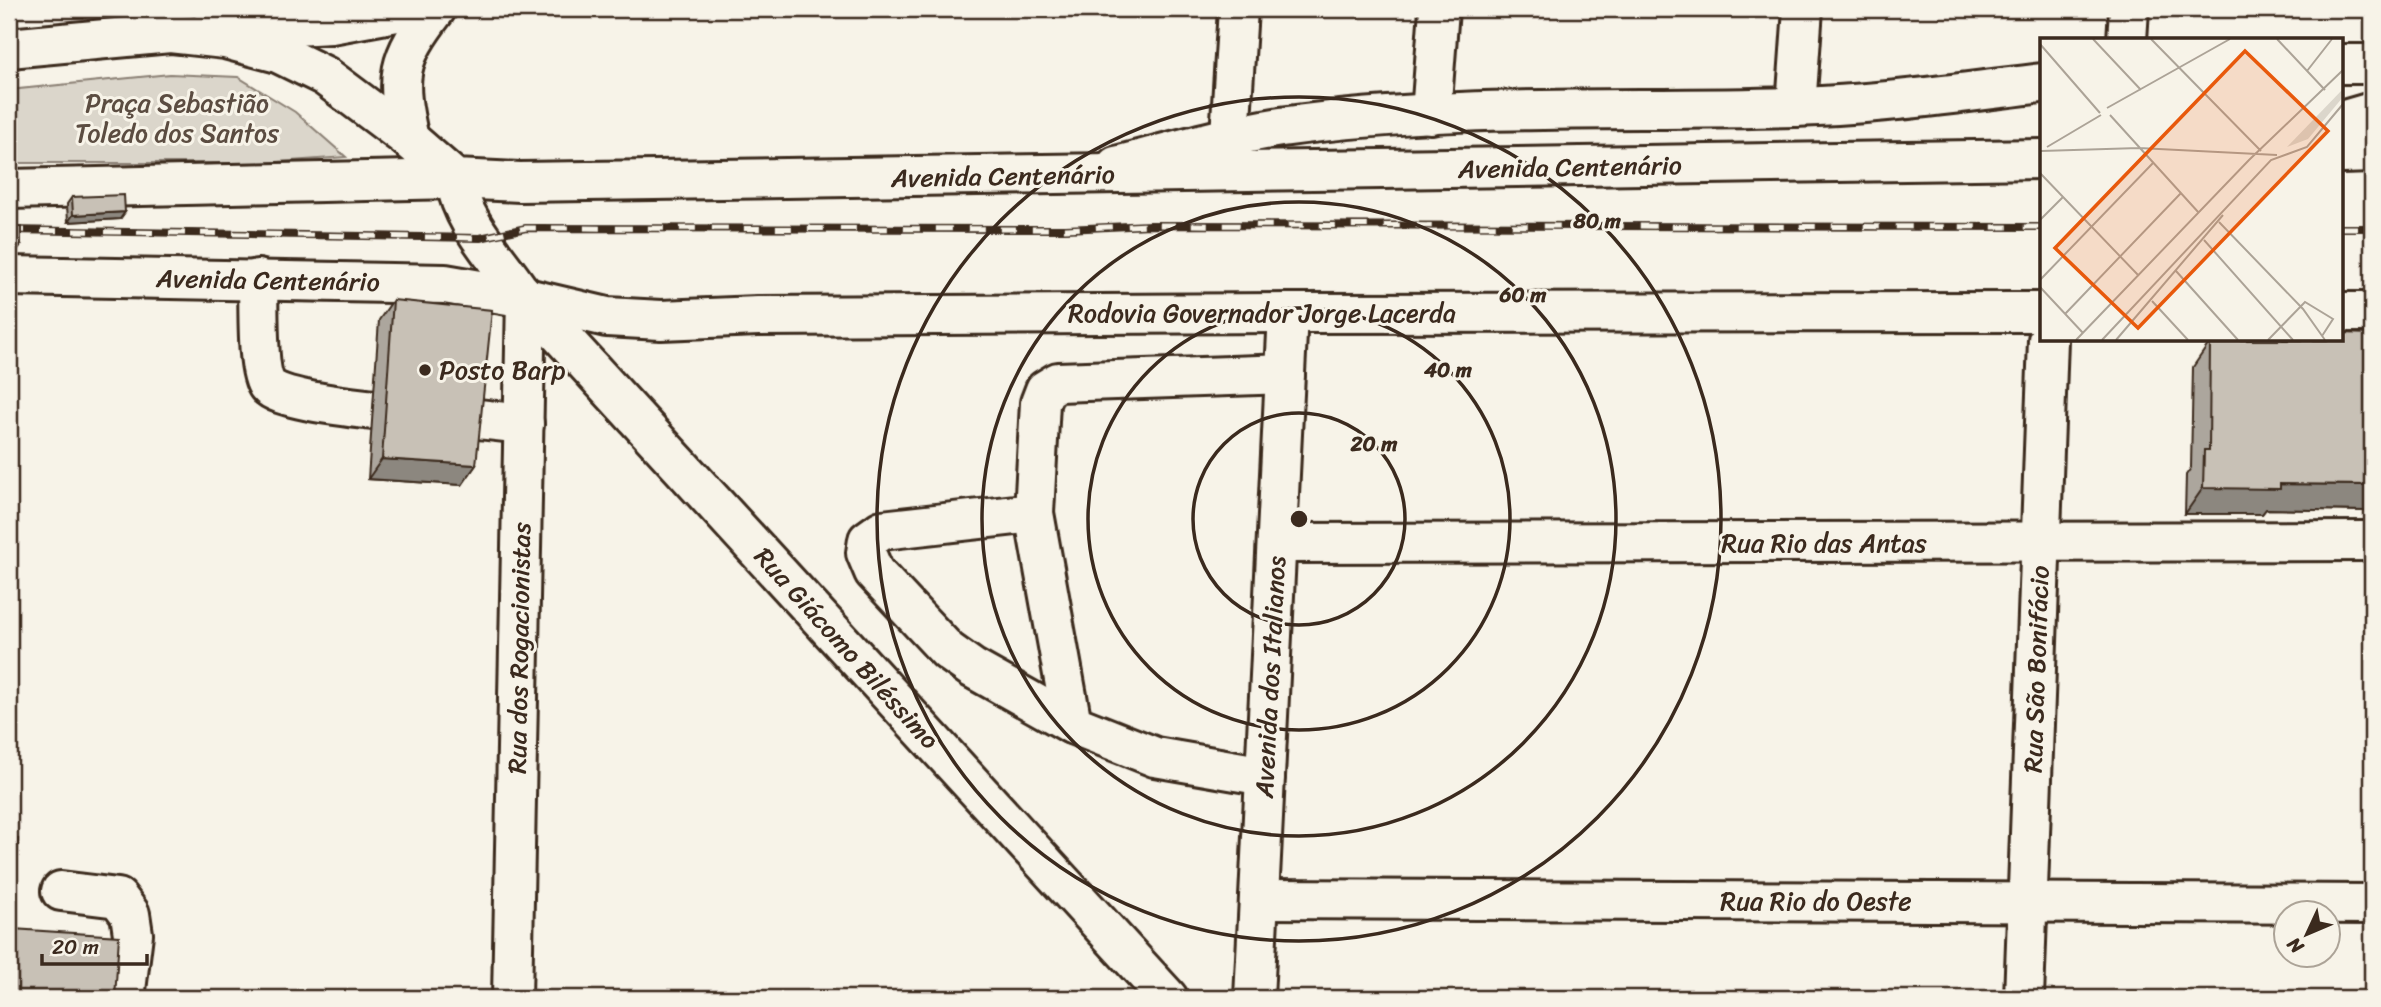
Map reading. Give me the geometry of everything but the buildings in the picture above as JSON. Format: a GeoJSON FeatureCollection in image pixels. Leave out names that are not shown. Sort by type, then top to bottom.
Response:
{"type":"FeatureCollection","features":[{"type":"Feature","properties":{"kind":"street"},"geometry":{"type":"LineString","coordinates":[[9,48],[170,33],[331,24],[413,9]]}},
{"type":"Feature","properties":{"kind":"street"},"geometry":{"type":"LineString","coordinates":[[409,139],[401,102],[401,71],[413,39],[436,9]]}},
{"type":"Feature","properties":{"kind":"street"},"geometry":{"type":"LineString","coordinates":[[1230,136],[1238,9]]}},
{"type":"Feature","properties":{"kind":"street"},"geometry":{"type":"LineString","coordinates":[[1432,114],[1439,9]]}},
{"type":"Feature","properties":{"kind":"street"},"geometry":{"type":"LineString","coordinates":[[1796,107],[1803,9]]}},
{"type":"Feature","properties":{"kind":"street"},"geometry":{"type":"LineString","coordinates":[[2127,38],[2129,9]]}},
{"type":"Feature","properties":{"kind":"street"},"geometry":{"type":"LineString","coordinates":[[170,33],[225,39],[278,53],[325,76],[409,139],[455,179]]}},
{"type":"Feature","properties":{"kind":"street"},"geometry":{"type":"LineString","coordinates":[[2342,64],[2372,64]]}},
{"type":"Feature","properties":{"kind":"street"},"geometry":{"type":"LineString","coordinates":[[1082,175],[1230,136],[1355,118],[1796,107],[2040,83]]}},
{"type":"Feature","properties":{"kind":"street"},"geometry":{"type":"LineString","coordinates":[[2342,121],[2372,113]]}},
{"type":"Feature","properties":{"kind":"street"},"geometry":{"type":"LineString","coordinates":[[2342,154],[2372,153]]}},
{"type":"Feature","properties":{"kind":"street","name":"Avenida Centenário"},"geometry":{"type":"LineString","coordinates":[[9,189],[455,179],[520,182],[1082,175],[2040,158]]}},
{"type":"Feature","properties":{"kind":"street","name":"Rua Giácomo Biléssimo"},"geometry":{"type":"LineString","coordinates":[[455,179],[460,203],[491,253],[526,298],[1168,998]]}},
{"type":"Feature","properties":{"kind":"street"},"geometry":{"type":"LineString","coordinates":[[491,253],[571,287],[665,299],[758,316]]}},
{"type":"Feature","properties":{"kind":"street","name":"Avenida Centenário"},"geometry":{"type":"LineString","coordinates":[[9,276],[445,284],[526,298]]}},
{"type":"Feature","properties":{"kind":"street"},"geometry":{"type":"LineString","coordinates":[[258,279],[262,374],[270,388],[286,396],[373,410]]}},
{"type":"Feature","properties":{"kind":"street","name":"Rodovia Governador Jorge Lacerda"},"geometry":{"type":"LineString","coordinates":[[526,298],[607,317],[661,320],[758,316],[2040,312]]}},
{"type":"Feature","properties":{"kind":"street","name":"Rua dos Rogacionistas"},"geometry":{"type":"LineString","coordinates":[[512,998],[526,298]]}},
{"type":"Feature","properties":{"kind":"street"},"geometry":{"type":"LineString","coordinates":[[2342,312],[2372,312]]}},
{"type":"Feature","properties":{"kind":"street","name":"Avenida dos Italianos"},"geometry":{"type":"LineString","coordinates":[[1254,998],[1288,313]]}},
{"type":"Feature","properties":{"kind":"street","name":"Rua São Bonifácio"},"geometry":{"type":"LineString","coordinates":[[2024,998],[2048,341]]}},
{"type":"Feature","properties":{"kind":"street"},"geometry":{"type":"LineString","coordinates":[[1072,724],[1034,513],[1040,403],[1045,390],[1058,382],[1285,374]]}},
{"type":"Feature","properties":{"kind":"street"},"geometry":{"type":"LineString","coordinates":[[469,418],[524,424]]}},
{"type":"Feature","properties":{"kind":"street"},"geometry":{"type":"LineString","coordinates":[[1034,513],[882,530],[868,540],[866,553],[874,572],[948,652],[1072,724],[1155,757],[1265,776]]}},
{"type":"Feature","properties":{"kind":"street","name":"Rua Rio das Antas"},"geometry":{"type":"LineString","coordinates":[[1277,543],[2372,541]]}},
{"type":"Feature","properties":{"kind":"street"},"geometry":{"type":"LineString","coordinates":[[61,891],[118,898],[130,914],[132,934],[125,998]]}},
{"type":"Feature","properties":{"kind":"street","name":"Rua Rio do Oeste"},"geometry":{"type":"LineString","coordinates":[[1259,900],[2372,904]]}},
{"type":"Feature","properties":{"kind":"green space","name":"Praça Sebastião Toledo dos Santos"},"geometry":{"type":"Polygon","coordinates":[[[170,74],[238,77],[295,112],[346,157],[263,163],[9,163],[9,90],[170,74]]]}},
{"type":"Feature","properties":{"kind":"railway"},"geometry":{"type":"LineString","coordinates":[[9,230],[480,238],[526,228],[1066,229],[1150,225],[2040,227]]}},
{"type":"Feature","properties":{"kind":"railway"},"geometry":{"type":"LineString","coordinates":[[2342,228],[2372,228]]}},
{"type":"Feature","properties":{"kind":"place","name":"Posto Barp"},"geometry":{"type":"Point","coordinates":[425,370]}}]}
